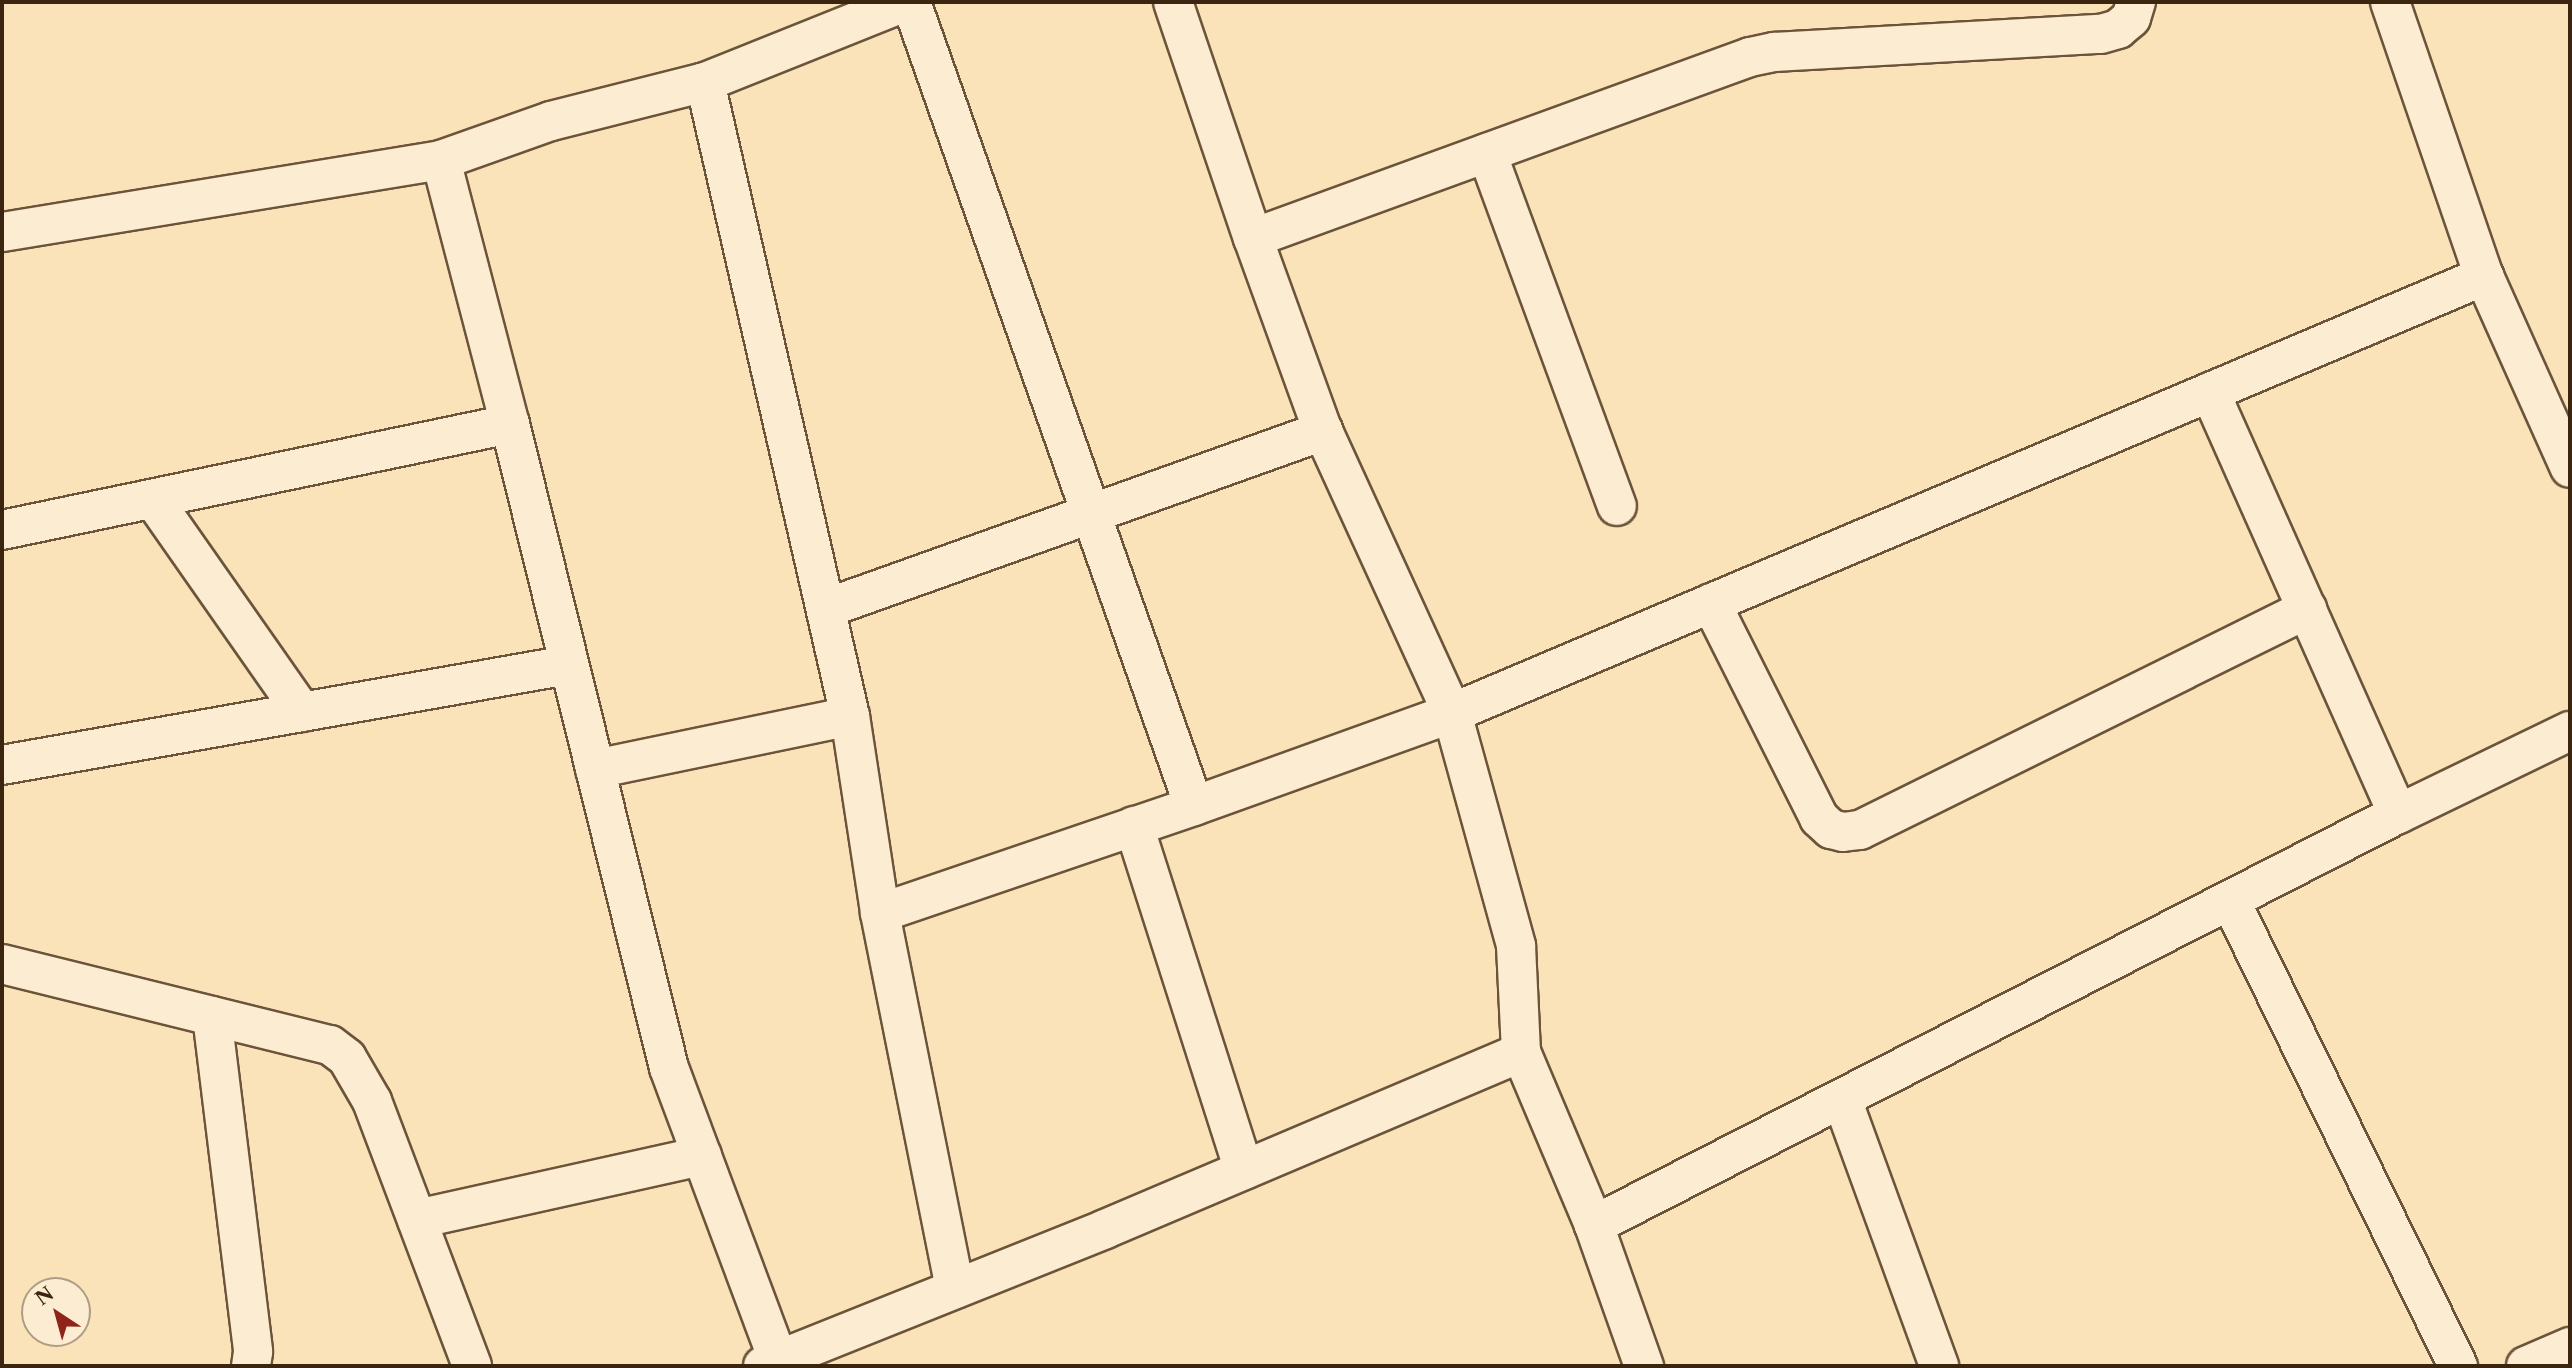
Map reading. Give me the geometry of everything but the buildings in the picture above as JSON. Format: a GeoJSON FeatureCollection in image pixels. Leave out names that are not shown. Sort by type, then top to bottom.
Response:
{"type":"FeatureCollection","features":[{"type":"Feature","properties":{"kind":"street"},"geometry":{"type":"LineString","coordinates":[[2,232],[441,160],[551,121],[705,82],[905,2]]}},
{"type":"Feature","properties":{"kind":"street"},"geometry":{"type":"LineString","coordinates":[[911,2],[1194,806]]}},
{"type":"Feature","properties":{"kind":"street"},"geometry":{"type":"LineString","coordinates":[[1172,2],[1323,431],[1452,713],[1516,946],[1521,1052],[1594,1225],[1644,1366]]}},
{"type":"Feature","properties":{"kind":"street"},"geometry":{"type":"LineString","coordinates":[[1253,238],[1750,57],[1774,52],[2101,34],[2119,29],[2131,18],[2136,2]]}},
{"type":"Feature","properties":{"kind":"street"},"geometry":{"type":"LineString","coordinates":[[2390,2],[2484,276],[2560,415],[2570,468]]}},
{"type":"Feature","properties":{"kind":"street"},"geometry":{"type":"LineString","coordinates":[[705,82],[850,716],[880,913],[955,1289]]}},
{"type":"Feature","properties":{"kind":"street"},"geometry":{"type":"LineString","coordinates":[[1487,153],[1617,506]]}},
{"type":"Feature","properties":{"kind":"street"},"geometry":{"type":"LineString","coordinates":[[441,160],[510,424],[669,1068],[702,1156],[771,1363],[1244,1170],[1521,1052]]}},
{"type":"Feature","properties":{"kind":"street"},"geometry":{"type":"LineString","coordinates":[[880,913],[1194,806],[1452,713],[2484,276]]}},
{"type":"Feature","properties":{"kind":"street"},"geometry":{"type":"LineString","coordinates":[[2210,392],[2398,814]]}},
{"type":"Feature","properties":{"kind":"street"},"geometry":{"type":"LineString","coordinates":[[2,530],[510,424]]}},
{"type":"Feature","properties":{"kind":"street"},"geometry":{"type":"LineString","coordinates":[[827,608],[1323,431]]}},
{"type":"Feature","properties":{"kind":"street"},"geometry":{"type":"LineString","coordinates":[[153,499],[302,712]]}},
{"type":"Feature","properties":{"kind":"street"},"geometry":{"type":"LineString","coordinates":[[1711,603],[1819,818],[1830,829],[1843,832],[1860,830],[2307,609]]}},
{"type":"Feature","properties":{"kind":"street"},"geometry":{"type":"LineString","coordinates":[[2,765],[568,665]]}},
{"type":"Feature","properties":{"kind":"street"},"geometry":{"type":"LineString","coordinates":[[595,769],[850,716]]}},
{"type":"Feature","properties":{"kind":"street"},"geometry":{"type":"LineString","coordinates":[[1594,1225],[2398,814],[2570,730]]}},
{"type":"Feature","properties":{"kind":"street"},"geometry":{"type":"LineString","coordinates":[[1134,826],[1244,1170]]}},
{"type":"Feature","properties":{"kind":"street"},"geometry":{"type":"LineString","coordinates":[[2230,900],[2458,1366]]}},
{"type":"Feature","properties":{"kind":"street"},"geometry":{"type":"LineString","coordinates":[[2,964],[330,1045],[347,1058],[372,1101],[472,1366]]}},
{"type":"Feature","properties":{"kind":"street"},"geometry":{"type":"LineString","coordinates":[[212,1016],[253,1352],[251,1366]]}},
{"type":"Feature","properties":{"kind":"street"},"geometry":{"type":"LineString","coordinates":[[1842,1099],[1939,1366]]}},
{"type":"Feature","properties":{"kind":"street"},"geometry":{"type":"LineString","coordinates":[[416,1219],[702,1156]]}},
{"type":"Feature","properties":{"kind":"street"},"geometry":{"type":"LineString","coordinates":[[2526,1366],[2570,1347]]}}]}
